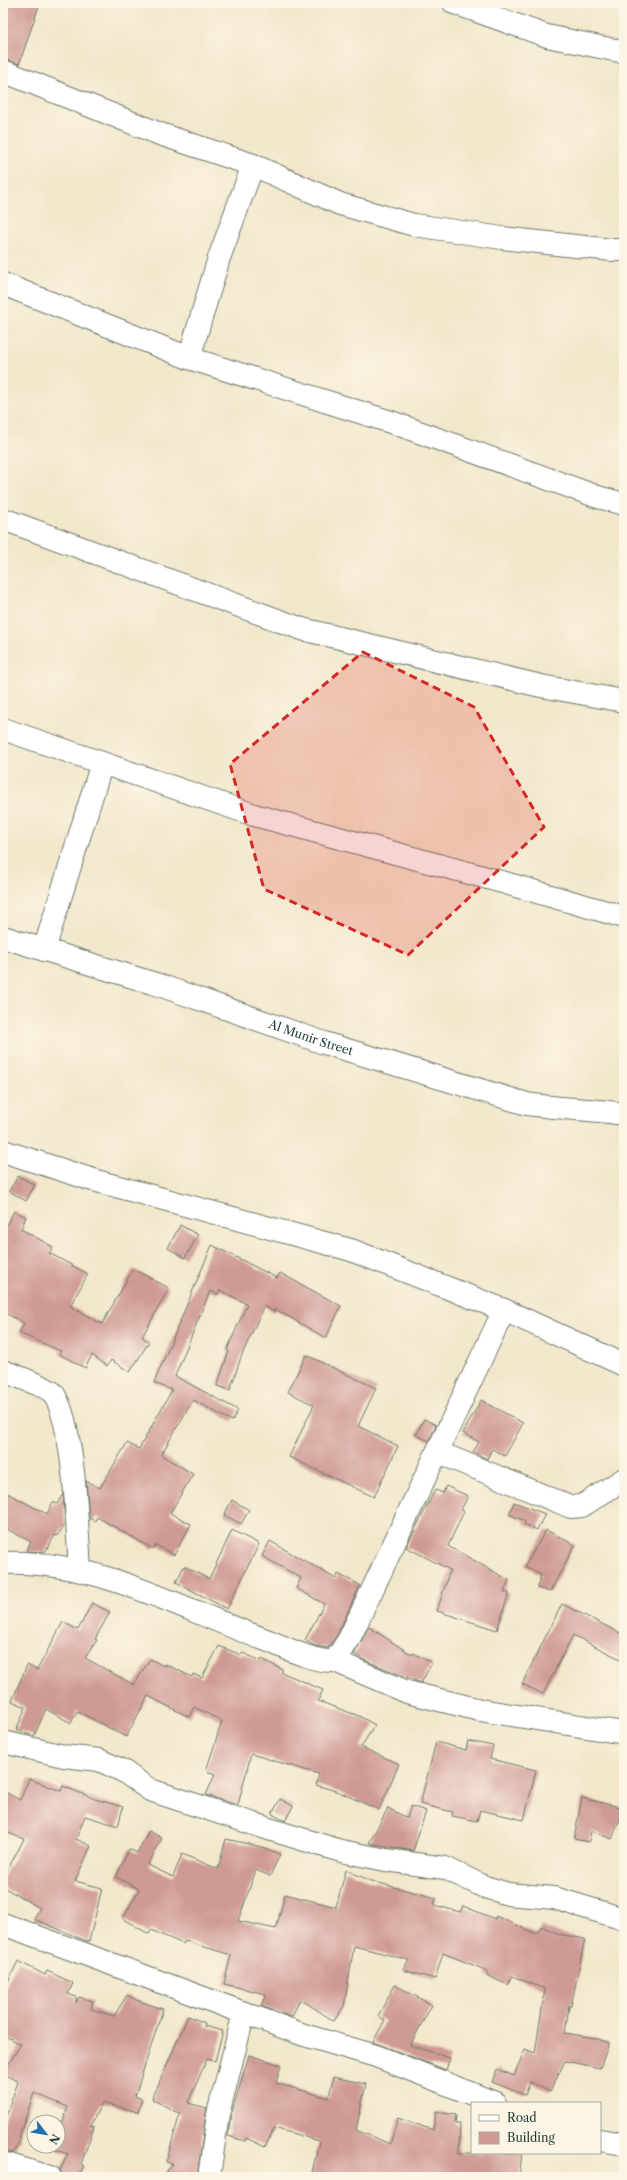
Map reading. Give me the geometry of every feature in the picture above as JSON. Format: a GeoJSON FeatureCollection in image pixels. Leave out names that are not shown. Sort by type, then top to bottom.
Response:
{"type":"FeatureCollection","features":[{"type":"Feature","properties":{"kind":"street"},"geometry":{"type":"LineString","coordinates":[[454,3],[546,36],[624,52]]}},
{"type":"Feature","properties":{"kind":"street"},"geometry":{"type":"LineString","coordinates":[[3,71],[160,134],[254,165],[340,204],[414,225],[502,238],[624,250]]}},
{"type":"Feature","properties":{"kind":"street"},"geometry":{"type":"LineString","coordinates":[[189,358],[219,258],[254,165]]}},
{"type":"Feature","properties":{"kind":"street"},"geometry":{"type":"LineString","coordinates":[[3,284],[189,358],[394,423],[598,497],[624,504]]}},
{"type":"Feature","properties":{"kind":"street"},"geometry":{"type":"LineString","coordinates":[[3,519],[302,629],[541,686],[624,702]]}},
{"type":"Feature","properties":{"kind":"street"},"geometry":{"type":"LineString","coordinates":[[3,729],[254,815],[624,917]]}},
{"type":"Feature","properties":{"kind":"street"},"geometry":{"type":"LineString","coordinates":[[44,950],[102,763]]}},
{"type":"Feature","properties":{"kind":"street","name":"Al Munir Street"},"geometry":{"type":"LineString","coordinates":[[3,936],[162,986],[324,1043],[527,1104],[550,1108],[572,1108],[624,1114]]}},
{"type":"Feature","properties":{"kind":"street"},"geometry":{"type":"LineString","coordinates":[[3,1152],[94,1180],[351,1250],[504,1310],[624,1365]]}},
{"type":"Feature","properties":{"kind":"street"},"geometry":{"type":"LineString","coordinates":[[335,1661],[349,1639],[504,1310]]}},
{"type":"Feature","properties":{"kind":"street"},"geometry":{"type":"LineString","coordinates":[[3,1371],[52,1392],[64,1415],[74,1484],[80,1570]]}},
{"type":"Feature","properties":{"kind":"street"},"geometry":{"type":"LineString","coordinates":[[437,1452],[571,1507],[582,1506],[624,1479]]}},
{"type":"Feature","properties":{"kind":"street"},"geometry":{"type":"LineString","coordinates":[[3,1563],[24,1562],[80,1570],[120,1581],[232,1628],[318,1659],[335,1661],[407,1692],[480,1710],[624,1734]]}},
{"type":"Feature","properties":{"kind":"street"},"geometry":{"type":"LineString","coordinates":[[3,1742],[64,1756],[99,1760],[124,1771],[150,1790],[341,1851],[386,1860],[445,1868],[485,1887],[508,1894],[554,1898],[624,1919]]}},
{"type":"Feature","properties":{"kind":"street"},"geometry":{"type":"LineString","coordinates":[[3,1924],[304,2035],[376,2056],[492,2102]]}},
{"type":"Feature","properties":{"kind":"street"},"geometry":{"type":"LineString","coordinates":[[209,2177],[218,2114],[244,2013]]}},
{"type":"Feature","properties":{"kind":"street"},"geometry":{"type":"LineString","coordinates":[[601,2140],[624,2144]]}},
{"type":"Feature","properties":{"kind":"street"},"geometry":{"type":"LineString","coordinates":[[3,2162],[50,2177]]}},
{"type":"Feature","properties":{"kind":"highlighted area"},"geometry":{"type":"Polygon","coordinates":[[[363,652],[474,707],[544,827],[408,955],[264,889],[230,764],[363,652]]]}},
{"type":"Feature","properties":{"kind":"building"},"geometry":{"type":"Polygon","coordinates":[[[8,3],[40,3],[19,64],[3,59],[3,16],[8,3]]]}},
{"type":"Feature","properties":{"kind":"building"},"geometry":{"type":"Polygon","coordinates":[[[18,1176],[35,1185],[26,1201],[9,1191],[18,1176]]]}},
{"type":"Feature","properties":{"kind":"building"},"geometry":{"type":"Polygon","coordinates":[[[14,1211],[26,1217],[21,1229],[53,1247],[49,1253],[88,1274],[70,1306],[102,1324],[133,1269],[169,1288],[142,1337],[149,1342],[130,1372],[111,1360],[107,1366],[92,1355],[85,1368],[59,1354],[61,1351],[19,1333],[24,1323],[3,1312],[3,1231],[14,1211]]]}},
{"type":"Feature","properties":{"kind":"building"},"geometry":{"type":"Polygon","coordinates":[[[180,1225],[198,1235],[185,1258],[168,1248],[180,1225]]]}},
{"type":"Feature","properties":{"kind":"building"},"geometry":{"type":"Polygon","coordinates":[[[212,1245],[277,1278],[280,1273],[341,1306],[326,1338],[275,1309],[274,1312],[264,1306],[241,1357],[230,1390],[217,1386],[229,1351],[227,1350],[247,1304],[220,1290],[218,1294],[210,1291],[175,1376],[238,1410],[232,1421],[193,1400],[161,1455],[193,1474],[170,1513],[191,1524],[174,1555],[156,1545],[153,1549],[97,1517],[95,1521],[89,1518],[86,1481],[100,1488],[127,1443],[139,1449],[172,1390],[154,1383],[212,1245]]]}},
{"type":"Feature","properties":{"kind":"building"},"geometry":{"type":"Polygon","coordinates":[[[306,1355],[376,1388],[358,1426],[398,1446],[374,1497],[289,1457],[314,1405],[288,1392],[306,1355]]]}},
{"type":"Feature","properties":{"kind":"building"},"geometry":{"type":"Polygon","coordinates":[[[481,1400],[523,1423],[505,1456],[492,1449],[487,1459],[473,1452],[479,1442],[463,1433],[481,1400]]]}},
{"type":"Feature","properties":{"kind":"building"},"geometry":{"type":"Polygon","coordinates":[[[424,1419],[436,1425],[429,1441],[416,1435],[424,1419]]]}},
{"type":"Feature","properties":{"kind":"building"},"geometry":{"type":"Polygon","coordinates":[[[446,1486],[468,1496],[461,1510],[464,1511],[448,1546],[509,1580],[504,1592],[509,1593],[497,1630],[437,1611],[450,1570],[406,1547],[435,1490],[443,1493],[446,1486]]]}},
{"type":"Feature","properties":{"kind":"building"},"geometry":{"type":"Polygon","coordinates":[[[7,1493],[47,1514],[53,1502],[57,1504],[63,1494],[65,1525],[57,1536],[55,1535],[45,1552],[26,1551],[31,1542],[3,1527],[3,1500],[7,1493]]]}},
{"type":"Feature","properties":{"kind":"building"},"geometry":{"type":"Polygon","coordinates":[[[232,1500],[249,1510],[241,1524],[224,1515],[232,1500]]]}},
{"type":"Feature","properties":{"kind":"building"},"geometry":{"type":"Polygon","coordinates":[[[514,1502],[545,1514],[537,1530],[524,1524],[525,1521],[509,1514],[514,1502]]]}},
{"type":"Feature","properties":{"kind":"building"},"geometry":{"type":"Polygon","coordinates":[[[232,1530],[259,1544],[227,1609],[176,1582],[184,1566],[209,1579],[232,1530]]]}},
{"type":"Feature","properties":{"kind":"building"},"geometry":{"type":"Polygon","coordinates":[[[546,1530],[575,1545],[550,1592],[537,1588],[541,1575],[525,1566],[546,1530]]]}},
{"type":"Feature","properties":{"kind":"building"},"geometry":{"type":"Polygon","coordinates":[[[270,1541],[336,1579],[338,1574],[360,1585],[338,1633],[328,1648],[315,1646],[305,1640],[324,1604],[296,1588],[301,1578],[262,1556],[270,1541]]]}},
{"type":"Feature","properties":{"kind":"building"},"geometry":{"type":"Polygon","coordinates":[[[92,1603],[110,1612],[95,1639],[97,1640],[85,1658],[134,1685],[150,1659],[164,1666],[165,1664],[192,1677],[193,1674],[202,1678],[219,1646],[241,1655],[243,1653],[261,1661],[262,1659],[283,1670],[281,1672],[323,1690],[318,1701],[359,1716],[375,1725],[361,1747],[399,1764],[379,1810],[339,1792],[316,1785],[319,1774],[251,1754],[238,1805],[206,1795],[215,1774],[206,1771],[222,1721],[194,1707],[189,1717],[148,1696],[126,1737],[77,1711],[71,1723],[46,1709],[34,1736],[16,1730],[26,1707],[12,1701],[27,1665],[37,1670],[63,1622],[78,1630],[92,1603]]]}},
{"type":"Feature","properties":{"kind":"building"},"geometry":{"type":"Polygon","coordinates":[[[562,1604],[624,1635],[624,1661],[573,1635],[543,1694],[522,1684],[562,1604]]]}},
{"type":"Feature","properties":{"kind":"building"},"geometry":{"type":"Polygon","coordinates":[[[369,1627],[412,1655],[413,1653],[432,1663],[421,1683],[364,1660],[354,1654],[369,1627]]]}},
{"type":"Feature","properties":{"kind":"building"},"geometry":{"type":"Polygon","coordinates":[[[468,1741],[493,1746],[490,1759],[536,1770],[524,1820],[480,1810],[477,1821],[452,1816],[453,1812],[420,1804],[436,1742],[466,1750],[468,1741]]]}},
{"type":"Feature","properties":{"kind":"building"},"geometry":{"type":"Polygon","coordinates":[[[29,1779],[61,1791],[63,1786],[95,1799],[123,1807],[118,1826],[85,1816],[76,1839],[91,1846],[75,1881],[102,1888],[89,1942],[34,1919],[40,1908],[3,1887],[3,1878],[24,1839],[3,1831],[3,1791],[20,1800],[29,1779]]]}},
{"type":"Feature","properties":{"kind":"building"},"geometry":{"type":"Polygon","coordinates":[[[582,1798],[624,1808],[612,1839],[591,1831],[589,1842],[574,1839],[582,1798]]]}},
{"type":"Feature","properties":{"kind":"building"},"geometry":{"type":"Polygon","coordinates":[[[280,1799],[293,1806],[285,1821],[272,1814],[280,1799]]]}},
{"type":"Feature","properties":{"kind":"building"},"geometry":{"type":"Polygon","coordinates":[[[411,1806],[426,1811],[413,1851],[369,1843],[388,1808],[407,1818],[411,1806]]]}},
{"type":"Feature","properties":{"kind":"building"},"geometry":{"type":"Polygon","coordinates":[[[149,1831],[162,1838],[148,1865],[173,1877],[182,1854],[218,1869],[226,1839],[262,1847],[280,1854],[270,1876],[256,1870],[238,1921],[276,1929],[285,1894],[336,1907],[346,1870],[371,1881],[436,1898],[434,1905],[460,1912],[463,1906],[495,1919],[496,1916],[537,1934],[541,1926],[559,1934],[585,1939],[571,2006],[569,2006],[565,2033],[595,2038],[609,2043],[600,2068],[565,2061],[550,2092],[530,2082],[525,2095],[492,2082],[497,2069],[514,2076],[525,2049],[535,2053],[545,1989],[512,1976],[508,1985],[486,1975],[488,1971],[443,1953],[435,1979],[403,1970],[409,1960],[354,1946],[344,2006],[334,2021],[300,1999],[292,2017],[261,2006],[266,1994],[224,1984],[231,1955],[185,1941],[183,1944],[151,1930],[149,1934],[123,1919],[139,1889],[116,1877],[129,1849],[137,1853],[149,1831]]]}},
{"type":"Feature","properties":{"kind":"building"},"geometry":{"type":"Polygon","coordinates":[[[18,1961],[45,1975],[47,1971],[73,1983],[68,1994],[76,1997],[76,2003],[79,1997],[93,2001],[91,2009],[114,2016],[127,1995],[136,2000],[163,2009],[135,2096],[142,2099],[138,2112],[102,2103],[90,2126],[94,2127],[81,2164],[84,2166],[78,2177],[62,2177],[60,2170],[68,2154],[66,2153],[66,2114],[68,2107],[34,2093],[19,2137],[21,2138],[13,2153],[3,2151],[3,2124],[18,2082],[3,2073],[21,2044],[3,2035],[3,1992],[18,1961]]]}},
{"type":"Feature","properties":{"kind":"building"},"geometry":{"type":"Polygon","coordinates":[[[395,1985],[432,2005],[410,2045],[450,2058],[446,2070],[373,2042],[385,2020],[378,2016],[395,1985]]]}},
{"type":"Feature","properties":{"kind":"building"},"geometry":{"type":"Polygon","coordinates":[[[188,2016],[205,2023],[204,2026],[223,2031],[215,2061],[207,2059],[188,2103],[207,2108],[197,2177],[163,2177],[172,2164],[166,2162],[180,2114],[152,2099],[188,2016]]]}},
{"type":"Feature","properties":{"kind":"building"},"geometry":{"type":"Polygon","coordinates":[[[249,2055],[281,2065],[276,2083],[329,2098],[333,2077],[366,2084],[356,2130],[390,2144],[398,2118],[433,2130],[436,2112],[456,2115],[455,2124],[460,2124],[459,2153],[522,2154],[519,2177],[311,2177],[319,2141],[274,2128],[265,2147],[246,2138],[245,2141],[228,2136],[231,2115],[249,2055]]]}}]}
